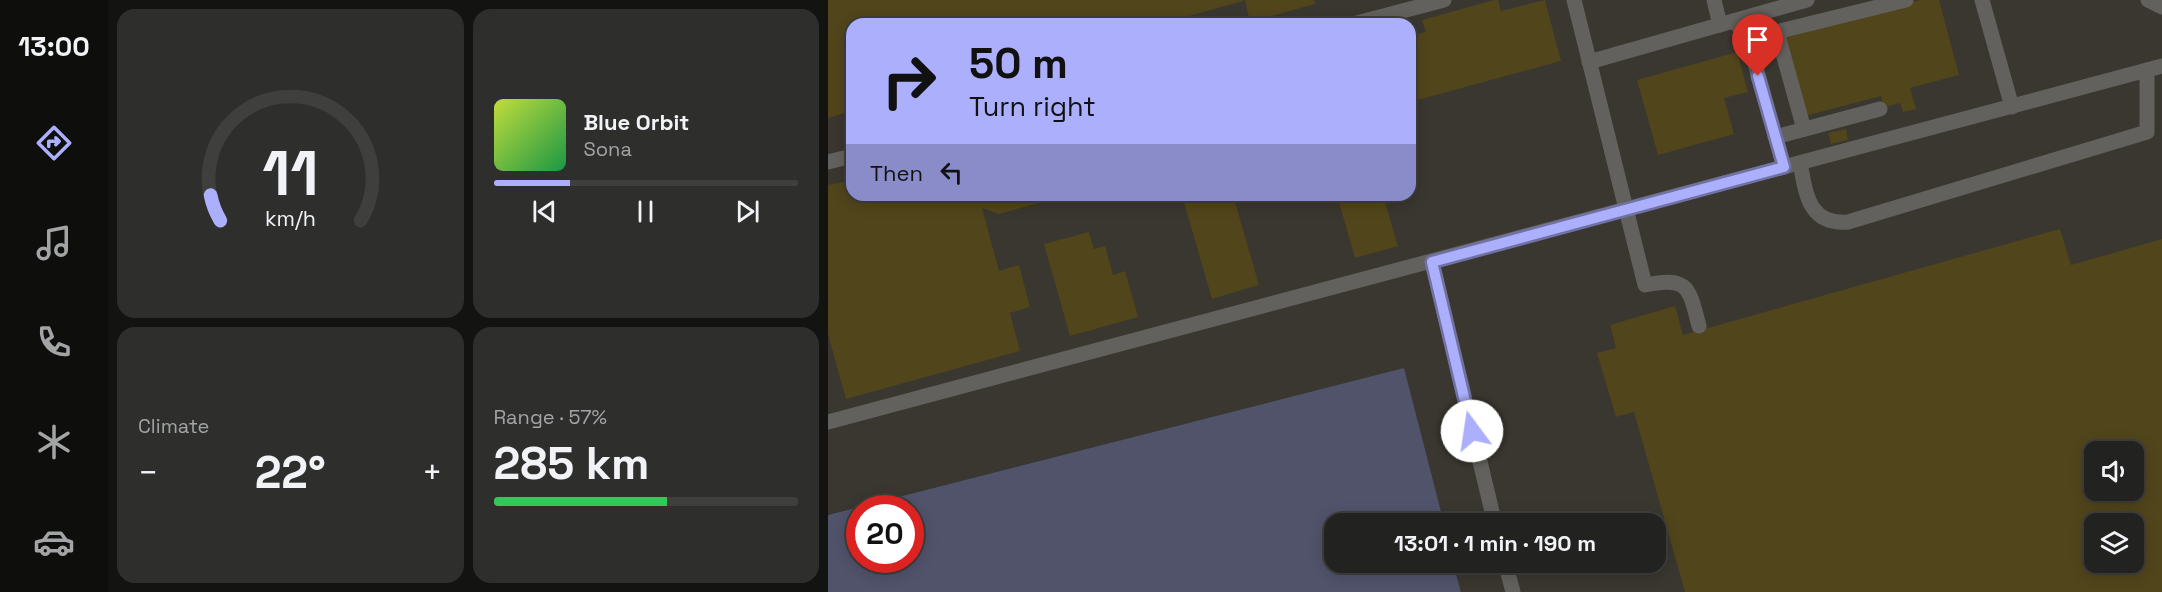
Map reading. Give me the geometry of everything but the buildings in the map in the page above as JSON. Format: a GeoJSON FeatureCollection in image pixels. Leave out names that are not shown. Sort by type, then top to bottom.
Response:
{"type":"FeatureCollection","features":[{"type":"Feature","properties":{"kind":"lane"},"geometry":{"type":"LineString","coordinates":[[1376,18],[1444,0]]}},
{"type":"Feature","properties":{"kind":"lane"},"geometry":{"type":"LineString","coordinates":[[1574,0],[1628,208],[1645,285],[1666,281],[1679,283],[1691,295],[1699,326]]}},
{"type":"Feature","properties":{"kind":"lane"},"geometry":{"type":"LineString","coordinates":[[1714,0],[1727,23],[1747,35],[1756,37],[1906,0]]}},
{"type":"Feature","properties":{"kind":"lane"},"geometry":{"type":"LineString","coordinates":[[1589,62],[1807,0]]}},
{"type":"Feature","properties":{"kind":"lane"},"geometry":{"type":"LineString","coordinates":[[1982,0],[2012,107]]}},
{"type":"Feature","properties":{"kind":"lane"},"geometry":{"type":"LineString","coordinates":[[2148,0],[2162,8]]}},
{"type":"Feature","properties":{"kind":"lane"},"geometry":{"type":"LineString","coordinates":[[1777,32],[1804,129]]}},
{"type":"Feature","properties":{"kind":"lane"},"geometry":{"type":"LineString","coordinates":[[1747,35],[1784,167]]}},
{"type":"Feature","properties":{"kind":"lane"},"geometry":{"type":"LineString","coordinates":[[828,423],[2162,66]]}},
{"type":"Feature","properties":{"kind":"lane"},"geometry":{"type":"LineString","coordinates":[[1800,163],[1806,194],[1814,211],[1832,222],[1848,222],[2154,130],[2147,70]]}},
{"type":"Feature","properties":{"kind":"lane"},"geometry":{"type":"LineString","coordinates":[[1775,137],[1880,109]]}},
{"type":"Feature","properties":{"kind":"lane"},"geometry":{"type":"LineString","coordinates":[[828,162],[846,158]]}},
{"type":"Feature","properties":{"kind":"lane"},"geometry":{"type":"LineString","coordinates":[[1432,262],[1493,513]]}},
{"type":"Feature","properties":{"kind":"lane"},"geometry":{"type":"LineString","coordinates":[[1508,573],[1512,592]]}},
{"type":"Feature","properties":{"kind":"shaded area"},"geometry":{"type":"Polygon","coordinates":[[[828,0],[2162,0],[2162,592],[1461,592],[1456,573],[1666,573],[1666,513],[1441,513],[1404,369],[907,495],[846,495],[846,510],[828,515],[828,0]]]}},
{"type":"Feature","properties":{"kind":"shaded area"},"geometry":{"type":"Polygon","coordinates":[[[1404,368],[1441,513],[1324,513],[1324,573],[1456,573],[1461,592],[828,592],[828,515],[846,510],[846,573],[924,573],[924,495],[906,495],[1404,368]]]}},
{"type":"Feature","properties":{"kind":"route"},"geometry":{"type":"LineString","coordinates":[[1472,431],[1432,262],[1784,167],[1758,76]]}}]}
